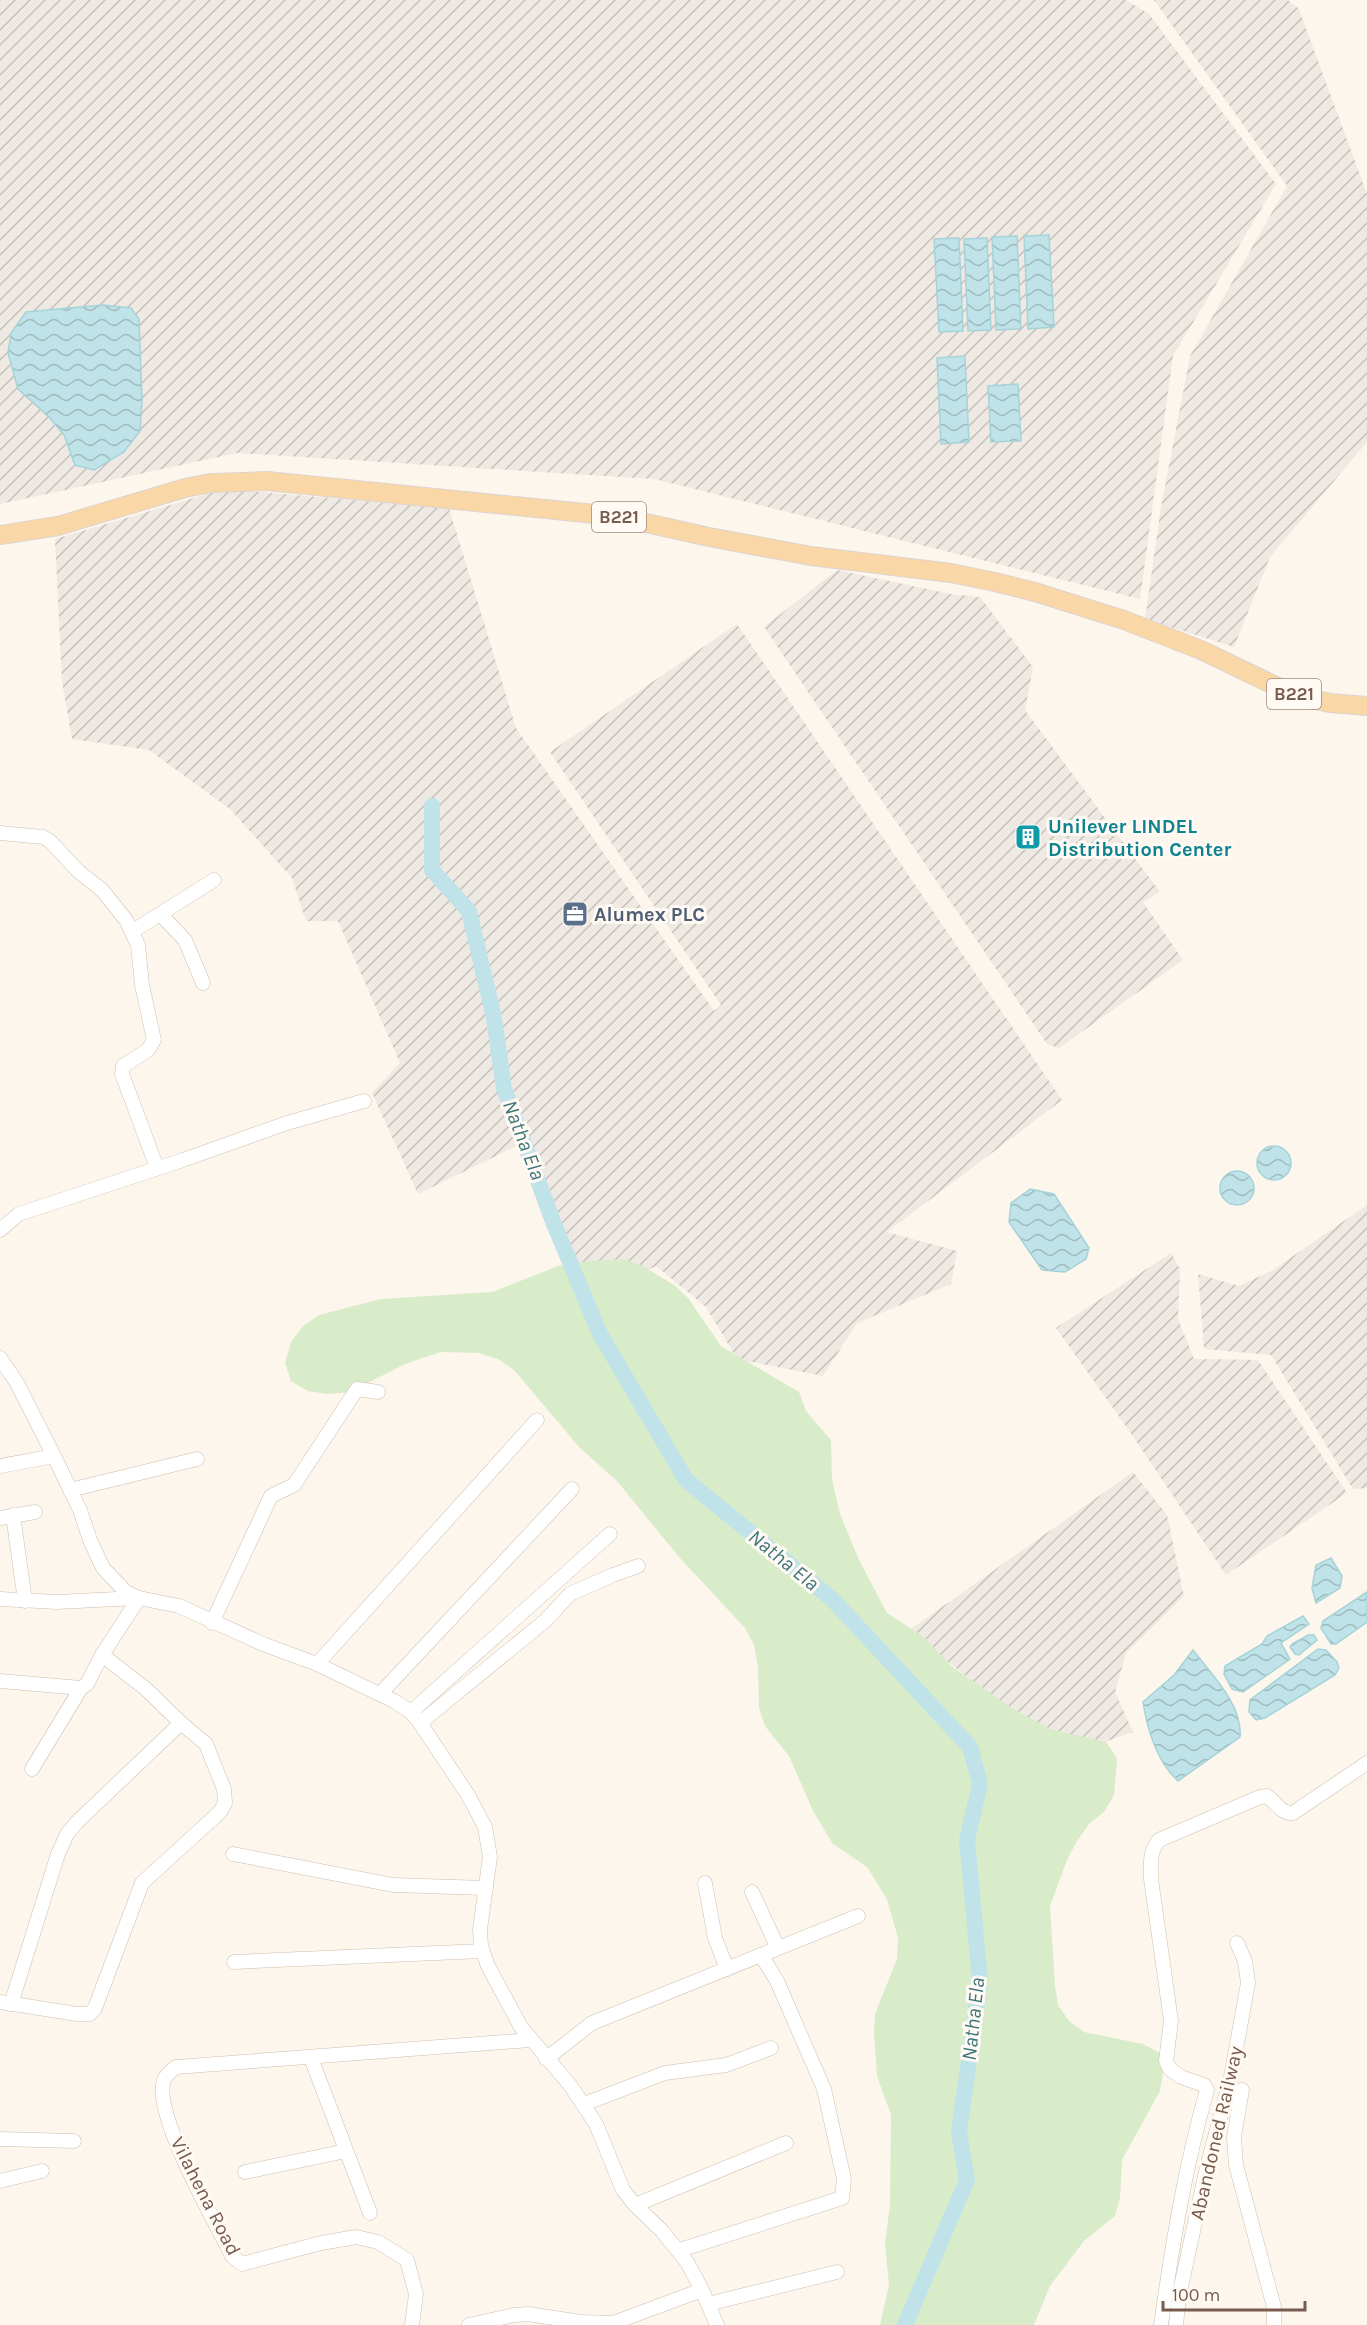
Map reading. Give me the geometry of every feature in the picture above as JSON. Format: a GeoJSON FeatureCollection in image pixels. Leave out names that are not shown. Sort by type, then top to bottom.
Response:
{"type":"FeatureCollection","features":[{"type":"Feature","properties":{"kind":"main road","name":"B221"},"geometry":{"type":"LineString","coordinates":[[0,535],[58,526],[174,490],[237,481],[267,481],[615,516],[811,556],[951,573],[1035,592],[1124,620],[1201,650],[1303,697],[1330,703],[1367,706]]}},
{"type":"Feature","properties":{"kind":"street"},"geometry":{"type":"LineString","coordinates":[[0,833],[43,837],[50,840],[79,872],[102,890],[133,932],[138,945],[142,985],[154,1040],[148,1050],[123,1066],[122,1074],[157,1168]]}},
{"type":"Feature","properties":{"kind":"street"},"geometry":{"type":"LineString","coordinates":[[133,932],[214,880]]}},
{"type":"Feature","properties":{"kind":"street"},"geometry":{"type":"LineString","coordinates":[[160,914],[185,940],[203,983]]}},
{"type":"Feature","properties":{"kind":"street"},"geometry":{"type":"LineString","coordinates":[[0,1230],[19,1214],[288,1123],[364,1101]]}},
{"type":"Feature","properties":{"kind":"street"},"geometry":{"type":"LineString","coordinates":[[0,1358],[17,1383],[54,1456],[103,1568],[126,1592],[139,1598],[179,1606],[213,1623],[318,1664],[380,1694],[415,1717],[468,1795],[485,1827],[490,1857],[480,1929],[482,1951],[514,2016],[530,2040],[584,2104],[605,2143],[619,2183],[635,2205],[680,2250],[702,2290],[717,2325]]}},
{"type":"Feature","properties":{"kind":"street"},"geometry":{"type":"LineString","coordinates":[[213,1623],[271,1496],[294,1485],[357,1389],[378,1392]]}},
{"type":"Feature","properties":{"kind":"street"},"geometry":{"type":"LineString","coordinates":[[318,1664],[537,1420]]}},
{"type":"Feature","properties":{"kind":"street"},"geometry":{"type":"LineString","coordinates":[[0,1466],[54,1456]]}},
{"type":"Feature","properties":{"kind":"street"},"geometry":{"type":"LineString","coordinates":[[70,1490],[197,1460]]}},
{"type":"Feature","properties":{"kind":"street"},"geometry":{"type":"LineString","coordinates":[[380,1694],[572,1489]]}},
{"type":"Feature","properties":{"kind":"street"},"geometry":{"type":"LineString","coordinates":[[25,1601],[7,1516],[36,1512]]}},
{"type":"Feature","properties":{"kind":"street"},"geometry":{"type":"LineString","coordinates":[[415,1717],[610,1534]]}},
{"type":"Feature","properties":{"kind":"street"},"geometry":{"type":"LineString","coordinates":[[415,1717],[545,1622],[570,1594],[638,1566]]}},
{"type":"Feature","properties":{"kind":"street"},"geometry":{"type":"LineString","coordinates":[[0,1599],[57,1602],[139,1598]]}},
{"type":"Feature","properties":{"kind":"street"},"geometry":{"type":"LineString","coordinates":[[32,1769],[139,1598]]}},
{"type":"Feature","properties":{"kind":"street"},"geometry":{"type":"LineString","coordinates":[[102,1655],[146,1689],[206,1744],[224,1789],[225,1803],[220,1812],[142,1883],[95,2008],[90,2014],[5,2003],[58,1854],[68,1834],[76,1822],[181,1723]]}},
{"type":"Feature","properties":{"kind":"street"},"geometry":{"type":"LineString","coordinates":[[0,1681],[81,1688]]}},
{"type":"Feature","properties":{"kind":"street"},"geometry":{"type":"LineString","coordinates":[[1161,2325],[1182,2197],[1207,2090],[1204,2085],[1182,2077],[1170,2069],[1166,2061],[1172,2020],[1151,1879],[1151,1856],[1154,1846],[1159,1840],[1260,1797],[1267,1796],[1276,1802],[1282,1811],[1293,1813],[1367,1763]]}},
{"type":"Feature","properties":{"kind":"street"},"geometry":{"type":"LineString","coordinates":[[233,1854],[393,1885],[486,1888]]}},
{"type":"Feature","properties":{"kind":"street"},"geometry":{"type":"LineString","coordinates":[[705,1883],[715,1938],[727,1969]]}},
{"type":"Feature","properties":{"kind":"street"},"geometry":{"type":"LineString","coordinates":[[752,1892],[778,1948]]}},
{"type":"Feature","properties":{"kind":"street"},"geometry":{"type":"LineString","coordinates":[[546,2059],[592,2023],[858,1916]]}},
{"type":"Feature","properties":{"kind":"street","name":"Abandoned Railway"},"geometry":{"type":"LineString","coordinates":[[1176,2325],[1179,2296],[1207,2167],[1231,2077],[1248,1983],[1245,1961],[1237,1943]]}},
{"type":"Feature","properties":{"kind":"street"},"geometry":{"type":"LineString","coordinates":[[234,1962],[482,1951]]}},
{"type":"Feature","properties":{"kind":"street"},"geometry":{"type":"LineString","coordinates":[[680,2250],[843,2198],[844,2179],[824,2089],[777,1981],[761,1955]]}},
{"type":"Feature","properties":{"kind":"street","name":"Vilahena Road"},"geometry":{"type":"LineString","coordinates":[[412,2325],[416,2294],[407,2260],[378,2242],[356,2236],[242,2264],[232,2256],[175,2142],[163,2098],[164,2081],[176,2067],[530,2040]]}},
{"type":"Feature","properties":{"kind":"street"},"geometry":{"type":"LineString","coordinates":[[584,2104],[665,2073],[726,2065],[771,2048]]}},
{"type":"Feature","properties":{"kind":"street"},"geometry":{"type":"LineString","coordinates":[[311,2058],[370,2213]]}},
{"type":"Feature","properties":{"kind":"street"},"geometry":{"type":"LineString","coordinates":[[1242,2090],[1234,2137],[1236,2165],[1274,2307],[1274,2325]]}},
{"type":"Feature","properties":{"kind":"street"},"geometry":{"type":"LineString","coordinates":[[0,2139],[74,2141]]}},
{"type":"Feature","properties":{"kind":"street"},"geometry":{"type":"LineString","coordinates":[[635,2205],[786,2143]]}},
{"type":"Feature","properties":{"kind":"street"},"geometry":{"type":"LineString","coordinates":[[245,2172],[346,2151]]}},
{"type":"Feature","properties":{"kind":"street"},"geometry":{"type":"LineString","coordinates":[[0,2181],[42,2171]]}},
{"type":"Feature","properties":{"kind":"street"},"geometry":{"type":"LineString","coordinates":[[708,2304],[837,2272]]}},
{"type":"Feature","properties":{"kind":"street"},"geometry":{"type":"LineString","coordinates":[[469,2325],[528,2314],[581,2322],[613,2323],[702,2290]]}},
{"type":"Feature","properties":{"kind":"shaded area"},"geometry":{"type":"Polygon","coordinates":[[[0,0],[1126,0],[1149,14],[1276,184],[1173,356],[1140,599],[654,479],[237,453],[0,504],[0,0]]]}},
{"type":"Feature","properties":{"kind":"shaded area"},"geometry":{"type":"Polygon","coordinates":[[[1154,0],[1288,0],[1299,9],[1367,194],[1367,442],[1270,557],[1234,647],[1145,619],[1161,507],[1190,356],[1287,186],[1154,0]]]}},
{"type":"Feature","properties":{"kind":"shaded area"},"geometry":{"type":"Polygon","coordinates":[[[224,489],[449,508],[516,728],[714,1011],[721,1005],[550,752],[737,624],[1062,1100],[887,1232],[957,1251],[951,1284],[857,1323],[823,1376],[737,1359],[706,1307],[656,1266],[582,1303],[531,1154],[521,1144],[418,1194],[372,1093],[400,1063],[338,921],[306,921],[292,878],[230,809],[149,750],[72,739],[62,682],[55,539],[224,489]]]}},
{"type":"Feature","properties":{"kind":"shaded area"},"geometry":{"type":"Polygon","coordinates":[[[837,570],[951,594],[980,597],[1033,667],[1025,710],[1160,892],[1143,902],[1183,960],[1059,1048],[1047,1044],[764,627],[837,570]]]}},
{"type":"Feature","properties":{"kind":"shaded area"},"geometry":{"type":"Polygon","coordinates":[[[1367,1205],[1367,1488],[1353,1489],[1271,1355],[1204,1349],[1198,1274],[1239,1286],[1273,1270],[1367,1205]]]}},
{"type":"Feature","properties":{"kind":"shaded area"},"geometry":{"type":"Polygon","coordinates":[[[1171,1253],[1180,1269],[1178,1319],[1194,1359],[1258,1360],[1347,1493],[1226,1575],[1128,1429],[1056,1328],[1171,1253]]]}},
{"type":"Feature","properties":{"kind":"shaded area"},"geometry":{"type":"Polygon","coordinates":[[[1133,1472],[1167,1515],[1184,1596],[1126,1653],[1115,1692],[1133,1732],[1068,1755],[908,1631],[1133,1472]]]}},
{"type":"Feature","properties":{"kind":"green space"},"geometry":{"type":"Polygon","coordinates":[[[623,1259],[641,1265],[674,1285],[688,1298],[721,1346],[799,1392],[806,1411],[831,1440],[832,1479],[840,1514],[859,1560],[887,1613],[924,1637],[951,1666],[1015,1710],[1050,1729],[1106,1742],[1117,1758],[1114,1795],[1104,1812],[1090,1823],[1077,1841],[1067,1860],[1050,1906],[1055,1985],[1058,2005],[1069,2021],[1084,2032],[1143,2044],[1160,2053],[1163,2073],[1160,2091],[1122,2160],[1120,2198],[1115,2216],[1084,2241],[1050,2286],[1034,2325],[880,2325],[889,2285],[885,2244],[890,2204],[891,2115],[877,2076],[874,2033],[875,2014],[897,1959],[898,1938],[887,1899],[867,1867],[833,1844],[813,1811],[789,1756],[765,1726],[759,1708],[758,1667],[754,1645],[745,1628],[679,1557],[617,1481],[580,1448],[514,1370],[498,1359],[479,1353],[441,1352],[405,1364],[350,1392],[328,1394],[308,1391],[291,1381],[285,1363],[291,1342],[303,1326],[319,1315],[381,1299],[492,1292],[566,1263],[623,1259]]]}},
{"type":"Feature","properties":{"kind":"water"},"geometry":{"type":"Polygon","coordinates":[[[1049,235],[1054,327],[1028,329],[1024,236],[1049,235]]]}},
{"type":"Feature","properties":{"kind":"water"},"geometry":{"type":"Polygon","coordinates":[[[1017,236],[1021,329],[996,330],[992,237],[1017,236]]]}},
{"type":"Feature","properties":{"kind":"water"},"geometry":{"type":"Polygon","coordinates":[[[959,238],[963,331],[939,332],[934,239],[959,238]]]}},
{"type":"Feature","properties":{"kind":"water"},"geometry":{"type":"Polygon","coordinates":[[[987,238],[991,330],[968,331],[964,239],[987,238]]]}},
{"type":"Feature","properties":{"kind":"water"},"geometry":{"type":"Polygon","coordinates":[[[103,305],[131,308],[139,319],[142,401],[140,431],[124,452],[94,470],[75,465],[64,435],[49,417],[18,389],[8,353],[11,333],[26,312],[103,305]]]}},
{"type":"Feature","properties":{"kind":"water"},"geometry":{"type":"Polygon","coordinates":[[[965,356],[969,442],[941,444],[937,358],[965,356]]]}},
{"type":"Feature","properties":{"kind":"water"},"geometry":{"type":"Polygon","coordinates":[[[1018,384],[1021,441],[991,442],[988,386],[1018,384]]]}},
{"type":"Feature","properties":{"kind":"water"},"geometry":{"type":"Polygon","coordinates":[[[1274,1146],[1286,1151],[1291,1163],[1286,1175],[1274,1180],[1262,1175],[1257,1163],[1262,1151],[1274,1146]]]}},
{"type":"Feature","properties":{"kind":"water"},"geometry":{"type":"Polygon","coordinates":[[[1237,1171],[1249,1176],[1254,1188],[1249,1200],[1237,1205],[1225,1200],[1220,1188],[1225,1176],[1237,1171]]]}},
{"type":"Feature","properties":{"kind":"water"},"geometry":{"type":"Polygon","coordinates":[[[1030,1189],[1054,1194],[1089,1248],[1086,1259],[1065,1272],[1042,1270],[1009,1222],[1011,1203],[1030,1189]]]}},
{"type":"Feature","properties":{"kind":"water"},"geometry":{"type":"Polygon","coordinates":[[[1331,1558],[1342,1576],[1340,1588],[1316,1603],[1312,1588],[1316,1565],[1331,1558]]]}},
{"type":"Feature","properties":{"kind":"water"},"geometry":{"type":"Polygon","coordinates":[[[1367,1592],[1367,1622],[1336,1644],[1331,1644],[1321,1628],[1323,1621],[1367,1592]]]}},
{"type":"Feature","properties":{"kind":"water"},"geometry":{"type":"Polygon","coordinates":[[[1303,1616],[1309,1624],[1281,1643],[1290,1659],[1243,1692],[1232,1689],[1224,1674],[1225,1666],[1262,1644],[1267,1636],[1303,1616]]]}},
{"type":"Feature","properties":{"kind":"water"},"geometry":{"type":"Polygon","coordinates":[[[1308,1635],[1314,1635],[1317,1640],[1299,1655],[1295,1654],[1290,1647],[1292,1644],[1308,1635]]]}},
{"type":"Feature","properties":{"kind":"water"},"geometry":{"type":"Polygon","coordinates":[[[1318,1649],[1326,1650],[1337,1662],[1339,1668],[1335,1675],[1265,1718],[1256,1720],[1249,1712],[1250,1700],[1318,1649]]]}},
{"type":"Feature","properties":{"kind":"water"},"geometry":{"type":"Polygon","coordinates":[[[1193,1650],[1231,1702],[1240,1725],[1240,1737],[1178,1781],[1164,1764],[1154,1744],[1143,1702],[1174,1675],[1193,1650]]]}},
{"type":"Feature","properties":{"kind":"waterway","name":"Natha Ela"},"geometry":{"type":"LineString","coordinates":[[432,806],[432,870],[469,911],[494,1018],[504,1089],[554,1224],[600,1334],[686,1480],[832,1599],[970,1747],[980,1784],[967,1840],[980,1981],[959,2132],[967,2180],[905,2325]]}},
{"type":"Feature","properties":{"kind":"place","name":"Unilever LINDEL Distribution Center"},"geometry":{"type":"Point","coordinates":[1028,837]}},
{"type":"Feature","properties":{"kind":"place","name":"Alumex PLC"},"geometry":{"type":"Point","coordinates":[575,914]}}]}
